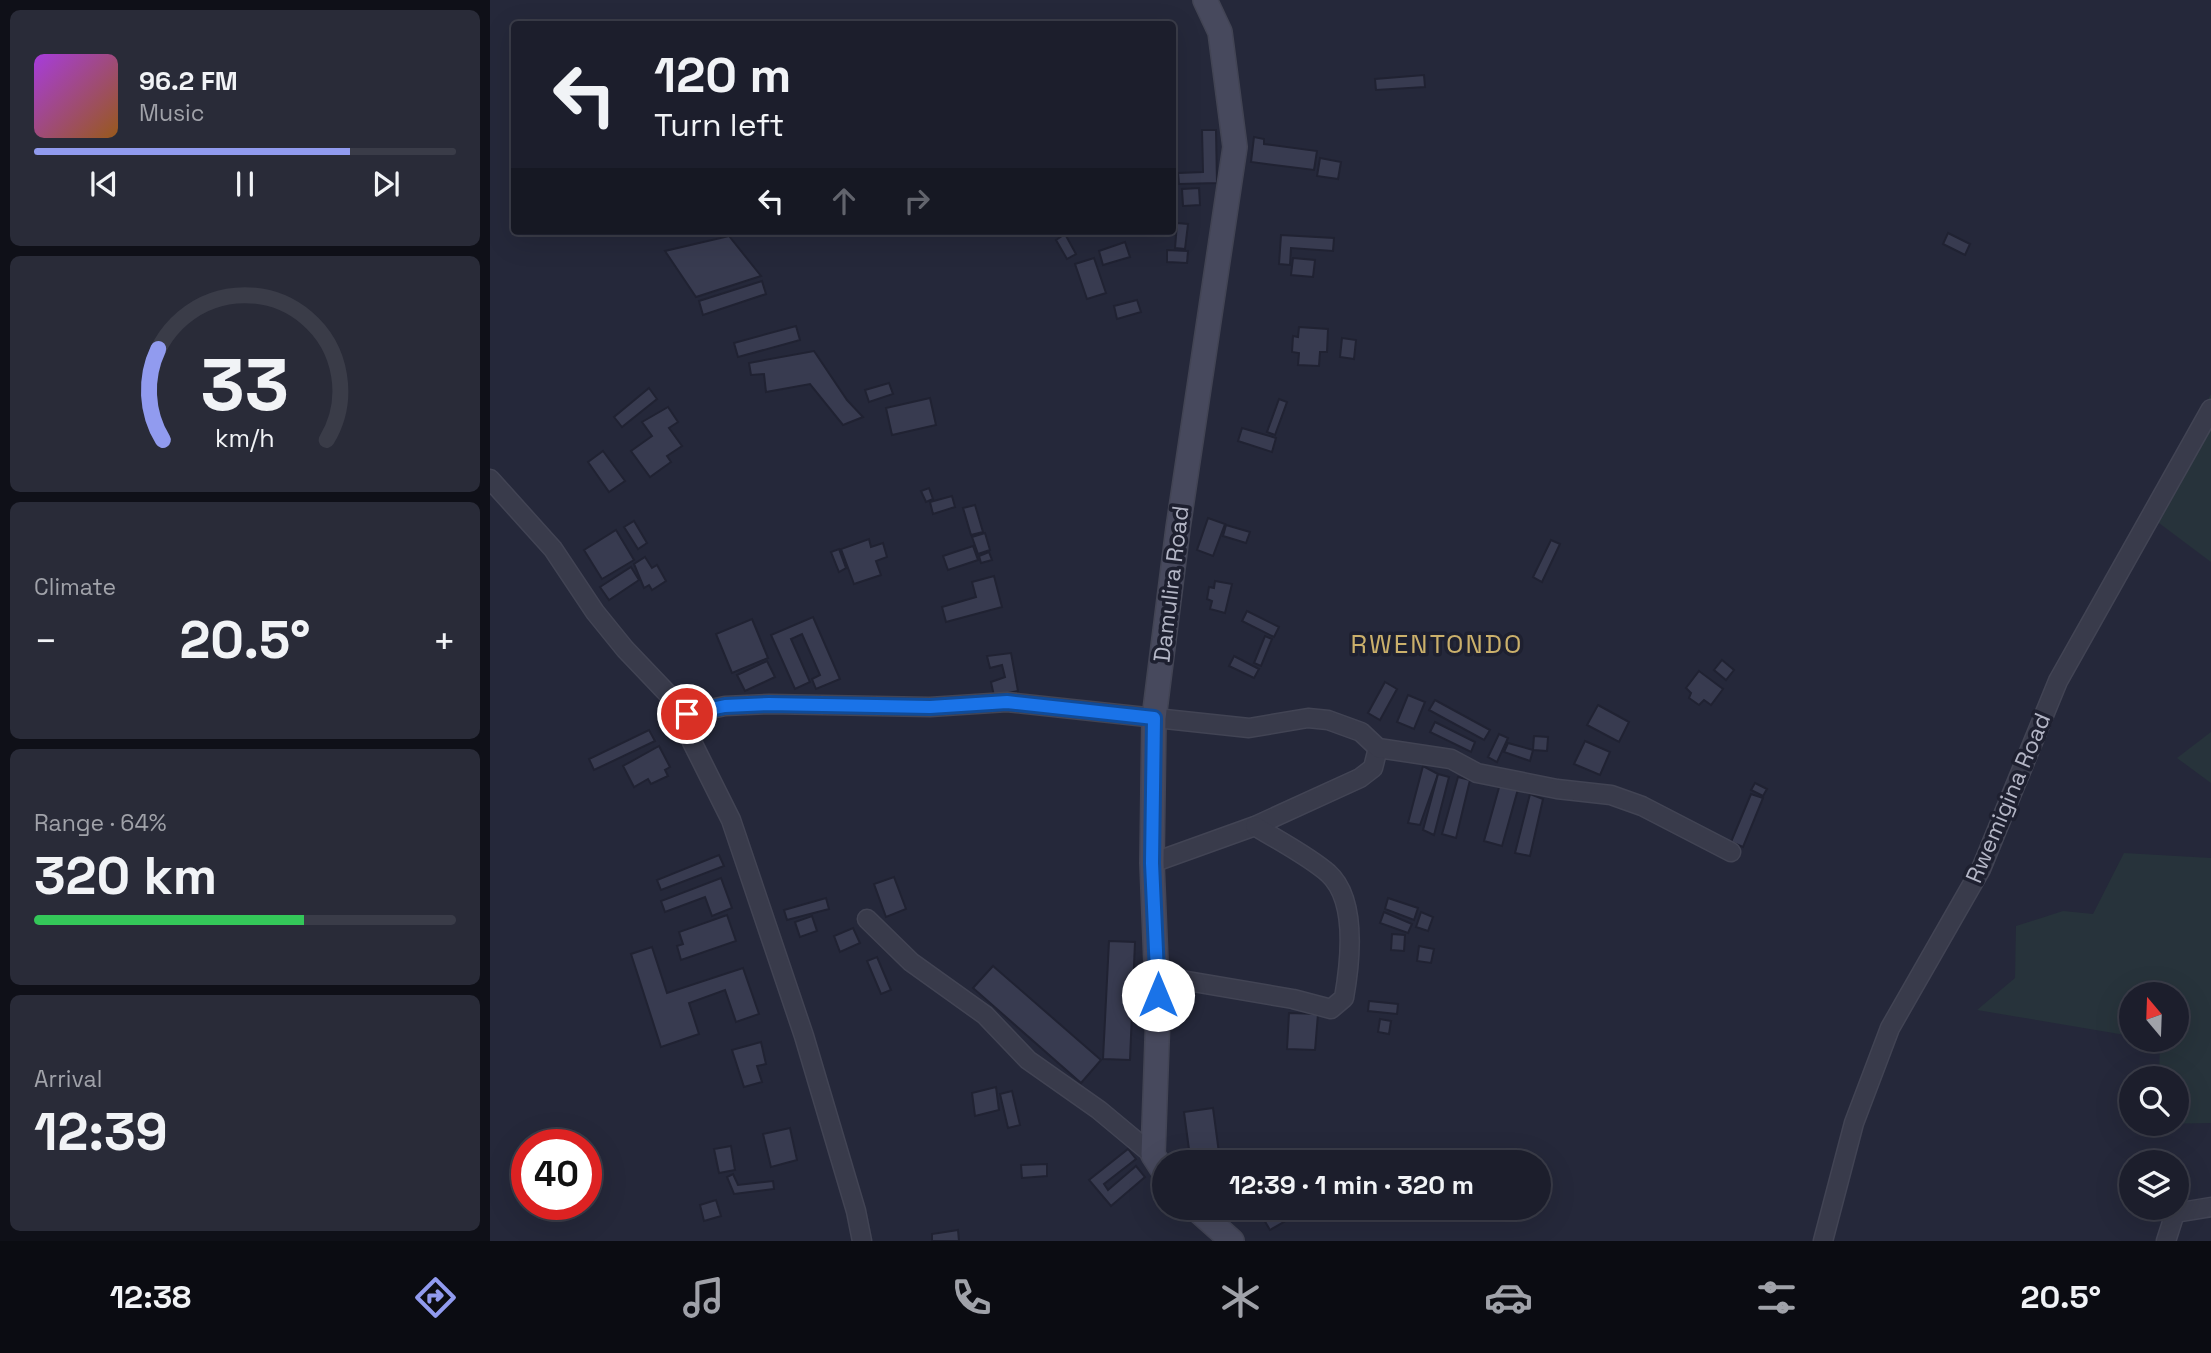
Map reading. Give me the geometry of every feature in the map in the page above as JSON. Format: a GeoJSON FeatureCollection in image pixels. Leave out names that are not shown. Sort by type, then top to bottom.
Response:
{"type":"FeatureCollection","features":[{"type":"Feature","properties":{"kind":"street","name":"Damulira Road"},"geometry":{"type":"LineString","coordinates":[[1158,1150],[1158,976],[1152,863],[1154,718],[1184,483],[1236,147],[1220,32],[1205,0]]}},
{"type":"Feature","properties":{"kind":"street","name":"Rwemigina Road"},"geometry":{"type":"LineString","coordinates":[[1823,1241],[1857,1113],[1890,1028],[1981,869],[2058,681],[2211,409]]}},
{"type":"Feature","properties":{"kind":"street"},"geometry":{"type":"LineString","coordinates":[[490,479],[553,549],[595,612],[625,649],[687,714],[692,742],[731,820],[787,986],[856,1211],[862,1241]]}},
{"type":"Feature","properties":{"kind":"street"},"geometry":{"type":"LineString","coordinates":[[687,714],[725,706],[769,704],[930,707],[1007,702],[1249,728],[1297,719],[1328,720],[1361,732],[1378,748],[1451,760],[1477,773],[1490,776],[1557,789],[1611,795],[1642,806],[1731,852]]}},
{"type":"Feature","properties":{"kind":"street"},"geometry":{"type":"LineString","coordinates":[[1152,863],[1255,826],[1360,778],[1373,768],[1378,748]]}},
{"type":"Feature","properties":{"kind":"street"},"geometry":{"type":"LineString","coordinates":[[1158,976],[1293,999],[1331,1009],[1344,998],[1351,941],[1347,906],[1330,874],[1255,826]]}},
{"type":"Feature","properties":{"kind":"street"},"geometry":{"type":"LineString","coordinates":[[867,919],[911,962],[985,1015],[1028,1060],[1099,1110],[1152,1159]]}},
{"type":"Feature","properties":{"kind":"street"},"geometry":{"type":"LineString","coordinates":[[2166,1241],[2175,1213],[2211,1207]]}},
{"type":"Feature","properties":{"kind":"street"},"geometry":{"type":"LineString","coordinates":[[1208,1220],[1232,1241]]}},
{"type":"Feature","properties":{"kind":"shaded area"},"geometry":{"type":"Polygon","coordinates":[[[2211,394],[2211,562],[2147,514],[2211,394]]]}},
{"type":"Feature","properties":{"kind":"shaded area"},"geometry":{"type":"Polygon","coordinates":[[[2211,732],[2211,783],[2177,758],[2211,732]]]}},
{"type":"Feature","properties":{"kind":"shaded area"},"geometry":{"type":"Polygon","coordinates":[[[2124,853],[2211,858],[2211,1123],[2189,1124],[2189,1066],[2159,1066],[2160,1052],[2189,1052],[2189,982],[2119,982],[2119,1034],[1977,1010],[2015,978],[2016,926],[2063,911],[2093,914],[2124,853]]]}},
{"type":"Feature","properties":{"kind":"building"},"geometry":{"type":"Polygon","coordinates":[[[1424,75],[1425,87],[1376,90],[1375,79],[1424,75]]]}},
{"type":"Feature","properties":{"kind":"building"},"geometry":{"type":"Polygon","coordinates":[[[1202,130],[1216,130],[1217,183],[1179,184],[1178,173],[1203,172],[1202,130]]]}},
{"type":"Feature","properties":{"kind":"building"},"geometry":{"type":"Polygon","coordinates":[[[1254,137],[1264,139],[1264,144],[1317,151],[1314,170],[1251,162],[1254,137]]]}},
{"type":"Feature","properties":{"kind":"building"},"geometry":{"type":"Polygon","coordinates":[[[1320,158],[1341,162],[1338,179],[1317,176],[1320,158]]]}},
{"type":"Feature","properties":{"kind":"building"},"geometry":{"type":"Polygon","coordinates":[[[1199,188],[1200,205],[1183,206],[1182,189],[1199,188]]]}},
{"type":"Feature","properties":{"kind":"building"},"geometry":{"type":"Polygon","coordinates":[[[1177,223],[1188,224],[1185,249],[1175,248],[1177,223]]]}},
{"type":"Feature","properties":{"kind":"building"},"geometry":{"type":"Polygon","coordinates":[[[1948,233],[1970,244],[1965,255],[1943,244],[1948,233]]]}},
{"type":"Feature","properties":{"kind":"building"},"geometry":{"type":"Polygon","coordinates":[[[1066,235],[1076,254],[1067,259],[1056,240],[1066,235]]]}},
{"type":"Feature","properties":{"kind":"building"},"geometry":{"type":"Polygon","coordinates":[[[1281,235],[1334,238],[1333,251],[1291,248],[1290,265],[1279,264],[1281,235]]]}},
{"type":"Feature","properties":{"kind":"building"},"geometry":{"type":"Polygon","coordinates":[[[729,236],[761,276],[696,297],[665,251],[729,236]]]}},
{"type":"Feature","properties":{"kind":"building"},"geometry":{"type":"Polygon","coordinates":[[[1125,242],[1130,257],[1103,265],[1099,251],[1125,242]]]}},
{"type":"Feature","properties":{"kind":"building"},"geometry":{"type":"Polygon","coordinates":[[[1167,250],[1188,251],[1187,263],[1167,262],[1167,250]]]}},
{"type":"Feature","properties":{"kind":"building"},"geometry":{"type":"Polygon","coordinates":[[[1094,258],[1106,293],[1087,299],[1075,264],[1094,258]]]}},
{"type":"Feature","properties":{"kind":"building"},"geometry":{"type":"Polygon","coordinates":[[[1293,258],[1315,260],[1313,277],[1291,275],[1293,258]]]}},
{"type":"Feature","properties":{"kind":"building"},"geometry":{"type":"Polygon","coordinates":[[[762,281],[766,294],[703,315],[699,301],[762,281]]]}},
{"type":"Feature","properties":{"kind":"building"},"geometry":{"type":"Polygon","coordinates":[[[1137,300],[1141,312],[1117,319],[1114,306],[1137,300]]]}},
{"type":"Feature","properties":{"kind":"building"},"geometry":{"type":"Polygon","coordinates":[[[796,326],[800,340],[738,357],[734,343],[796,326]]]}},
{"type":"Feature","properties":{"kind":"building"},"geometry":{"type":"Polygon","coordinates":[[[1299,327],[1328,329],[1327,352],[1320,352],[1319,366],[1298,365],[1299,353],[1292,352],[1293,336],[1298,337],[1299,327]]]}},
{"type":"Feature","properties":{"kind":"building"},"geometry":{"type":"Polygon","coordinates":[[[1342,338],[1356,340],[1354,359],[1340,357],[1342,338]]]}},
{"type":"Feature","properties":{"kind":"building"},"geometry":{"type":"Polygon","coordinates":[[[814,351],[847,400],[863,417],[843,425],[810,384],[766,392],[764,374],[751,375],[749,363],[814,351]]]}},
{"type":"Feature","properties":{"kind":"building"},"geometry":{"type":"Polygon","coordinates":[[[889,383],[893,394],[869,402],[865,390],[889,383]]]}},
{"type":"Feature","properties":{"kind":"building"},"geometry":{"type":"Polygon","coordinates":[[[649,388],[657,399],[622,427],[614,417],[649,388]]]}},
{"type":"Feature","properties":{"kind":"building"},"geometry":{"type":"Polygon","coordinates":[[[930,398],[936,425],[892,435],[886,408],[930,398]]]}},
{"type":"Feature","properties":{"kind":"building"},"geometry":{"type":"Polygon","coordinates":[[[1279,399],[1287,402],[1275,435],[1267,432],[1279,399]]]}},
{"type":"Feature","properties":{"kind":"building"},"geometry":{"type":"Polygon","coordinates":[[[668,407],[678,422],[669,428],[682,446],[667,456],[671,462],[650,477],[631,451],[652,436],[642,422],[668,407]]]}},
{"type":"Feature","properties":{"kind":"building"},"geometry":{"type":"Polygon","coordinates":[[[1242,428],[1276,438],[1272,452],[1238,441],[1242,428]]]}},
{"type":"Feature","properties":{"kind":"building"},"geometry":{"type":"Polygon","coordinates":[[[603,451],[625,481],[609,492],[588,462],[603,451]]]}},
{"type":"Feature","properties":{"kind":"building"},"geometry":{"type":"Polygon","coordinates":[[[929,488],[933,499],[926,502],[921,491],[929,488]]]}},
{"type":"Feature","properties":{"kind":"building"},"geometry":{"type":"Polygon","coordinates":[[[952,496],[955,507],[933,514],[930,502],[952,496]]]}},
{"type":"Feature","properties":{"kind":"building"},"geometry":{"type":"Polygon","coordinates":[[[975,505],[983,532],[971,535],[963,508],[975,505]]]}},
{"type":"Feature","properties":{"kind":"building"},"geometry":{"type":"Polygon","coordinates":[[[1208,518],[1225,524],[1213,556],[1197,550],[1208,518]]]}},
{"type":"Feature","properties":{"kind":"building"},"geometry":{"type":"Polygon","coordinates":[[[634,521],[647,543],[638,549],[624,527],[634,521]]]}},
{"type":"Feature","properties":{"kind":"building"},"geometry":{"type":"Polygon","coordinates":[[[1226,525],[1250,532],[1246,543],[1223,536],[1226,525]]]}},
{"type":"Feature","properties":{"kind":"building"},"geometry":{"type":"Polygon","coordinates":[[[616,530],[634,560],[602,579],[584,550],[616,530]]]}},
{"type":"Feature","properties":{"kind":"building"},"geometry":{"type":"Polygon","coordinates":[[[985,533],[990,550],[978,554],[972,537],[985,533]]]}},
{"type":"Feature","properties":{"kind":"building"},"geometry":{"type":"Polygon","coordinates":[[[869,539],[871,547],[883,543],[887,557],[876,561],[881,575],[854,584],[841,549],[869,539]]]}},
{"type":"Feature","properties":{"kind":"building"},"geometry":{"type":"Polygon","coordinates":[[[1551,540],[1560,544],[1542,582],[1533,577],[1551,540]]]}},
{"type":"Feature","properties":{"kind":"building"},"geometry":{"type":"Polygon","coordinates":[[[973,546],[978,560],[948,570],[943,556],[973,546]]]}},
{"type":"Feature","properties":{"kind":"building"},"geometry":{"type":"Polygon","coordinates":[[[839,549],[846,568],[839,572],[831,552],[839,549]]]}},
{"type":"Feature","properties":{"kind":"building"},"geometry":{"type":"Polygon","coordinates":[[[989,552],[992,560],[981,563],[979,556],[989,552]]]}},
{"type":"Feature","properties":{"kind":"building"},"geometry":{"type":"Polygon","coordinates":[[[645,557],[652,568],[657,565],[666,581],[652,590],[649,585],[644,588],[634,564],[645,557]]]}},
{"type":"Feature","properties":{"kind":"building"},"geometry":{"type":"Polygon","coordinates":[[[631,567],[639,580],[609,600],[600,587],[631,567]]]}},
{"type":"Feature","properties":{"kind":"building"},"geometry":{"type":"Polygon","coordinates":[[[994,576],[1002,607],[946,622],[942,607],[976,597],[972,582],[994,576]]]}},
{"type":"Feature","properties":{"kind":"building"},"geometry":{"type":"Polygon","coordinates":[[[1215,581],[1232,584],[1225,613],[1210,609],[1212,601],[1207,599],[1209,587],[1214,588],[1215,581]]]}},
{"type":"Feature","properties":{"kind":"building"},"geometry":{"type":"Polygon","coordinates":[[[1247,611],[1279,627],[1274,637],[1242,621],[1247,611]]]}},
{"type":"Feature","properties":{"kind":"building"},"geometry":{"type":"Polygon","coordinates":[[[813,617],[840,679],[816,689],[812,679],[820,675],[802,634],[791,639],[810,682],[795,689],[771,635],[813,617]]]}},
{"type":"Feature","properties":{"kind":"building"},"geometry":{"type":"Polygon","coordinates":[[[752,619],[768,658],[732,673],[716,634],[752,619]]]}},
{"type":"Feature","properties":{"kind":"building"},"geometry":{"type":"Polygon","coordinates":[[[1265,636],[1272,639],[1261,666],[1254,663],[1265,636]]]}},
{"type":"Feature","properties":{"kind":"building"},"geometry":{"type":"Polygon","coordinates":[[[1011,653],[1018,691],[994,696],[991,682],[1005,677],[1002,665],[990,668],[987,656],[1011,653]]]}},
{"type":"Feature","properties":{"kind":"building"},"geometry":{"type":"Polygon","coordinates":[[[1234,656],[1259,669],[1254,678],[1229,666],[1234,656]]]}},
{"type":"Feature","properties":{"kind":"building"},"geometry":{"type":"Polygon","coordinates":[[[1722,660],[1734,670],[1726,680],[1714,670],[1722,660]]]}},
{"type":"Feature","properties":{"kind":"building"},"geometry":{"type":"Polygon","coordinates":[[[767,661],[775,677],[745,691],[737,675],[767,661]]]}},
{"type":"Feature","properties":{"kind":"building"},"geometry":{"type":"Polygon","coordinates":[[[1699,671],[1723,689],[1711,705],[1704,700],[1699,705],[1689,698],[1691,693],[1686,688],[1699,671]]]}},
{"type":"Feature","properties":{"kind":"building"},"geometry":{"type":"Polygon","coordinates":[[[1385,682],[1397,689],[1380,720],[1368,713],[1385,682]]]}},
{"type":"Feature","properties":{"kind":"building"},"geometry":{"type":"Polygon","coordinates":[[[1408,695],[1425,702],[1414,729],[1397,722],[1408,695]]]}},
{"type":"Feature","properties":{"kind":"building"},"geometry":{"type":"Polygon","coordinates":[[[1435,700],[1490,730],[1484,740],[1429,710],[1435,700]]]}},
{"type":"Feature","properties":{"kind":"building"},"geometry":{"type":"Polygon","coordinates":[[[1598,705],[1629,722],[1619,742],[1587,725],[1598,705]]]}},
{"type":"Feature","properties":{"kind":"building"},"geometry":{"type":"Polygon","coordinates":[[[1435,722],[1475,742],[1471,752],[1430,732],[1435,722]]]}},
{"type":"Feature","properties":{"kind":"building"},"geometry":{"type":"Polygon","coordinates":[[[649,730],[655,741],[594,770],[589,759],[649,730]]]}},
{"type":"Feature","properties":{"kind":"building"},"geometry":{"type":"Polygon","coordinates":[[[1499,734],[1508,738],[1497,762],[1488,757],[1499,734]]]}},
{"type":"Feature","properties":{"kind":"building"},"geometry":{"type":"Polygon","coordinates":[[[1534,736],[1548,737],[1547,751],[1533,750],[1534,736]]]}},
{"type":"Feature","properties":{"kind":"building"},"geometry":{"type":"Polygon","coordinates":[[[1585,741],[1610,752],[1600,775],[1574,764],[1585,741]]]}},
{"type":"Feature","properties":{"kind":"building"},"geometry":{"type":"Polygon","coordinates":[[[1508,743],[1533,750],[1530,761],[1504,752],[1508,743]]]}},
{"type":"Feature","properties":{"kind":"building"},"geometry":{"type":"Polygon","coordinates":[[[659,746],[670,767],[665,770],[668,776],[651,784],[648,779],[634,787],[623,766],[659,746]]]}},
{"type":"Feature","properties":{"kind":"building"},"geometry":{"type":"Polygon","coordinates":[[[1423,766],[1438,774],[1420,825],[1408,823],[1423,766]]]}},
{"type":"Feature","properties":{"kind":"building"},"geometry":{"type":"Polygon","coordinates":[[[1438,774],[1449,777],[1434,835],[1423,830],[1438,774]]]}},
{"type":"Feature","properties":{"kind":"building"},"geometry":{"type":"Polygon","coordinates":[[[1458,777],[1470,780],[1456,838],[1442,834],[1458,777]]]}},
{"type":"Feature","properties":{"kind":"building"},"geometry":{"type":"Polygon","coordinates":[[[1755,783],[1767,789],[1763,796],[1751,790],[1755,783]]]}},
{"type":"Feature","properties":{"kind":"building"},"geometry":{"type":"Polygon","coordinates":[[[1500,784],[1518,789],[1502,846],[1484,841],[1500,784]]]}},
{"type":"Feature","properties":{"kind":"building"},"geometry":{"type":"Polygon","coordinates":[[[1530,794],[1543,799],[1530,856],[1515,853],[1530,794]]]}},
{"type":"Feature","properties":{"kind":"building"},"geometry":{"type":"Polygon","coordinates":[[[1751,794],[1763,798],[1743,847],[1731,842],[1751,794]]]}},
{"type":"Feature","properties":{"kind":"building"},"geometry":{"type":"Polygon","coordinates":[[[719,855],[724,866],[661,890],[657,880],[719,855]]]}},
{"type":"Feature","properties":{"kind":"building"},"geometry":{"type":"Polygon","coordinates":[[[894,877],[906,909],[886,917],[874,884],[894,877]]]}},
{"type":"Feature","properties":{"kind":"building"},"geometry":{"type":"Polygon","coordinates":[[[721,878],[732,908],[712,916],[705,897],[665,912],[661,901],[721,878]]]}},
{"type":"Feature","properties":{"kind":"building"},"geometry":{"type":"Polygon","coordinates":[[[826,898],[829,909],[787,920],[784,910],[826,898]]]}},
{"type":"Feature","properties":{"kind":"building"},"geometry":{"type":"Polygon","coordinates":[[[1388,898],[1418,908],[1414,920],[1385,909],[1388,898]]]}},
{"type":"Feature","properties":{"kind":"building"},"geometry":{"type":"Polygon","coordinates":[[[1384,912],[1412,924],[1408,933],[1380,923],[1384,912]]]}},
{"type":"Feature","properties":{"kind":"building"},"geometry":{"type":"Polygon","coordinates":[[[1421,912],[1433,917],[1428,931],[1416,927],[1421,912]]]}},
{"type":"Feature","properties":{"kind":"building"},"geometry":{"type":"Polygon","coordinates":[[[727,915],[736,941],[681,960],[677,946],[683,944],[679,932],[727,915]]]}},
{"type":"Feature","properties":{"kind":"building"},"geometry":{"type":"Polygon","coordinates":[[[812,916],[817,931],[800,937],[795,922],[812,916]]]}},
{"type":"Feature","properties":{"kind":"building"},"geometry":{"type":"Polygon","coordinates":[[[853,928],[860,943],[840,952],[834,936],[853,928]]]}},
{"type":"Feature","properties":{"kind":"building"},"geometry":{"type":"Polygon","coordinates":[[[1392,934],[1405,935],[1404,951],[1391,950],[1392,934]]]}},
{"type":"Feature","properties":{"kind":"building"},"geometry":{"type":"Polygon","coordinates":[[[1109,941],[1135,942],[1130,1060],[1103,1059],[1109,941]]]}},
{"type":"Feature","properties":{"kind":"building"},"geometry":{"type":"Polygon","coordinates":[[[1419,946],[1434,949],[1431,963],[1417,961],[1419,946]]]}},
{"type":"Feature","properties":{"kind":"building"},"geometry":{"type":"Polygon","coordinates":[[[652,947],[667,993],[743,968],[759,1014],[736,1022],[725,990],[689,1003],[699,1034],[661,1047],[631,954],[652,947]]]}},
{"type":"Feature","properties":{"kind":"building"},"geometry":{"type":"Polygon","coordinates":[[[877,957],[891,990],[881,994],[867,961],[877,957]]]}},
{"type":"Feature","properties":{"kind":"building"},"geometry":{"type":"Polygon","coordinates":[[[993,966],[1101,1060],[1081,1083],[973,988],[993,966]]]}},
{"type":"Feature","properties":{"kind":"building"},"geometry":{"type":"Polygon","coordinates":[[[1369,1001],[1398,1004],[1397,1014],[1368,1011],[1369,1001]]]}},
{"type":"Feature","properties":{"kind":"building"},"geometry":{"type":"Polygon","coordinates":[[[1289,1013],[1318,1014],[1315,1050],[1287,1049],[1289,1013]]]}},
{"type":"Feature","properties":{"kind":"building"},"geometry":{"type":"Polygon","coordinates":[[[1380,1019],[1391,1021],[1389,1034],[1378,1032],[1380,1019]]]}},
{"type":"Feature","properties":{"kind":"building"},"geometry":{"type":"Polygon","coordinates":[[[761,1042],[766,1064],[757,1066],[762,1082],[744,1087],[732,1050],[761,1042]]]}},
{"type":"Feature","properties":{"kind":"building"},"geometry":{"type":"Polygon","coordinates":[[[996,1087],[999,1110],[975,1116],[972,1093],[996,1087]]]}},
{"type":"Feature","properties":{"kind":"building"},"geometry":{"type":"Polygon","coordinates":[[[1012,1091],[1020,1125],[1008,1128],[1000,1094],[1012,1091]]]}},
{"type":"Feature","properties":{"kind":"building"},"geometry":{"type":"Polygon","coordinates":[[[1213,1108],[1219,1150],[1189,1150],[1184,1112],[1213,1108]]]}},
{"type":"Feature","properties":{"kind":"building"},"geometry":{"type":"Polygon","coordinates":[[[790,1128],[797,1160],[771,1167],[763,1134],[790,1128]]]}},
{"type":"Feature","properties":{"kind":"building"},"geometry":{"type":"Polygon","coordinates":[[[731,1146],[735,1170],[719,1173],[714,1149],[731,1146]]]}},
{"type":"Feature","properties":{"kind":"building"},"geometry":{"type":"Polygon","coordinates":[[[1128,1149],[1136,1159],[1104,1184],[1108,1190],[1136,1166],[1145,1177],[1111,1206],[1089,1180],[1128,1149]]]}},
{"type":"Feature","properties":{"kind":"building"},"geometry":{"type":"Polygon","coordinates":[[[1047,1164],[1047,1176],[1022,1178],[1021,1165],[1047,1164]]]}},
{"type":"Feature","properties":{"kind":"building"},"geometry":{"type":"Polygon","coordinates":[[[733,1174],[738,1185],[773,1181],[774,1189],[734,1194],[727,1177],[733,1174]]]}},
{"type":"Feature","properties":{"kind":"building"},"geometry":{"type":"Polygon","coordinates":[[[716,1200],[721,1216],[704,1221],[700,1205],[716,1200]]]}},
{"type":"Feature","properties":{"kind":"building"},"geometry":{"type":"Polygon","coordinates":[[[1264,1220],[1287,1220],[1270,1230],[1264,1220]]]}},
{"type":"Feature","properties":{"kind":"building"},"geometry":{"type":"Polygon","coordinates":[[[958,1230],[959,1241],[932,1241],[932,1234],[958,1230]]]}},
{"type":"Feature","properties":{"kind":"district","name":"RWENTONDO"},"geometry":{"type":"Point","coordinates":[1437,644]}},
{"type":"Feature","properties":{"kind":"route"},"geometry":{"type":"LineString","coordinates":[[687,714],[725,706],[769,704],[930,707],[1007,702],[1154,718],[1152,863],[1158,995]]}}]}
